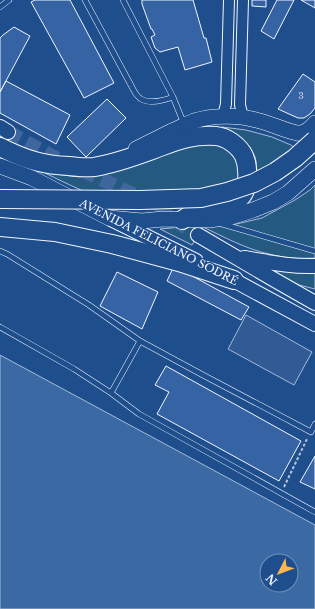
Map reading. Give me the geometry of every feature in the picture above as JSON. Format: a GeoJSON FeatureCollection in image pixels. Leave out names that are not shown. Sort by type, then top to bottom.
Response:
{"type":"FeatureCollection","features":[{"type":"Feature","properties":{"kind":"highway"},"geometry":{"type":"LineString","coordinates":[[0,147],[38,163],[58,166],[92,167],[130,158],[179,140],[201,135],[218,136],[229,140],[244,156],[247,181],[245,192],[230,204],[204,209],[182,220]]}},
{"type":"Feature","properties":{"kind":"highway"},"geometry":{"type":"LineString","coordinates":[[0,199],[140,200],[201,198],[227,192],[254,183],[275,172],[290,161],[308,137]]}},
{"type":"Feature","properties":{"kind":"highway"},"geometry":{"type":"LineString","coordinates":[[0,227],[55,232],[112,244],[179,262],[234,280]]}},
{"type":"Feature","properties":{"kind":"main road"},"geometry":{"type":"LineString","coordinates":[[112,162],[156,138],[196,120],[223,116],[255,119],[308,137],[307,131],[315,123]]}},
{"type":"Feature","properties":{"kind":"main road","name":"AVENIDA FELICIANO SODRÉ"},"geometry":{"type":"LineString","coordinates":[[0,166],[32,178],[234,280],[315,324]]}},
{"type":"Feature","properties":{"kind":"main road"},"geometry":{"type":"LineString","coordinates":[[109,218],[142,220],[209,220],[231,217],[273,202],[288,193],[315,169]]}},
{"type":"Feature","properties":{"kind":"main road"},"geometry":{"type":"LineString","coordinates":[[198,235],[315,303]]}},
{"type":"Feature","properties":{"kind":"main road"},"geometry":{"type":"LineString","coordinates":[[236,257],[288,266],[315,266]]}},
{"type":"Feature","properties":{"kind":"street"},"geometry":{"type":"LineString","coordinates":[[223,116],[226,104],[229,0]]}},
{"type":"Feature","properties":{"kind":"street"},"geometry":{"type":"LineString","coordinates":[[243,0],[240,105],[243,118]]}},
{"type":"Feature","properties":{"kind":"lane"},"geometry":{"type":"LineString","coordinates":[[0,7],[9,0]]}},
{"type":"Feature","properties":{"kind":"lane"},"geometry":{"type":"LineString","coordinates":[[85,0],[133,89],[139,97],[149,102],[173,97]]}},
{"type":"Feature","properties":{"kind":"lane"},"geometry":{"type":"LineString","coordinates":[[123,0],[173,97],[184,125]]}},
{"type":"Feature","properties":{"kind":"lane"},"geometry":{"type":"LineString","coordinates":[[209,220],[315,251]]}},
{"type":"Feature","properties":{"kind":"lane"},"geometry":{"type":"LineString","coordinates":[[0,251],[89,305],[140,341],[311,432],[315,424]]}},
{"type":"Feature","properties":{"kind":"lane"},"geometry":{"type":"LineString","coordinates":[[0,327],[74,369],[139,414],[315,512]]}},
{"type":"Feature","properties":{"kind":"lane"},"geometry":{"type":"LineString","coordinates":[[110,393],[140,341]]}},
{"type":"Feature","properties":{"kind":"path"},"geometry":{"type":"LineString","coordinates":[[280,493],[311,432]]}},
{"type":"Feature","properties":{"kind":"shaded area"},"geometry":{"type":"Polygon","coordinates":[[[222,127],[246,130],[272,137],[291,145],[305,157],[257,174],[256,159],[249,147],[237,136],[222,127]]]}},
{"type":"Feature","properties":{"kind":"shaded area"},"geometry":{"type":"Polygon","coordinates":[[[205,140],[234,151],[240,168],[239,177],[236,182],[216,200],[210,203],[171,209],[133,207],[98,197],[45,173],[80,177],[102,173],[205,140]]]}},
{"type":"Feature","properties":{"kind":"shaded area"},"geometry":{"type":"Polygon","coordinates":[[[315,185],[315,258],[286,257],[260,252],[203,227],[192,245],[160,229],[203,225],[232,225],[262,218],[295,200],[315,185]]]}},
{"type":"Feature","properties":{"kind":"shaded area"},"geometry":{"type":"Polygon","coordinates":[[[276,270],[315,273],[315,289],[299,285],[275,273],[276,270]]]}},
{"type":"Feature","properties":{"kind":"shaded area"},"geometry":{"type":"Polygon","coordinates":[[[246,315],[312,352],[294,385],[228,349],[246,315]]]}},
{"type":"Feature","properties":{"kind":"shaded area"},"geometry":{"type":"Polygon","coordinates":[[[0,355],[315,525],[315,609],[0,609],[0,355]]]}},
{"type":"Feature","properties":{"kind":"building"},"geometry":{"type":"Polygon","coordinates":[[[35,0],[70,0],[114,83],[84,98],[31,2],[35,0]]]}},
{"type":"Feature","properties":{"kind":"building"},"geometry":{"type":"Polygon","coordinates":[[[142,0],[193,0],[204,38],[206,38],[212,62],[185,70],[178,47],[160,52],[155,48],[151,37],[155,35],[151,29],[142,0]]]}},
{"type":"Feature","properties":{"kind":"building"},"geometry":{"type":"Polygon","coordinates":[[[252,0],[266,0],[266,7],[252,6],[252,0]]]}},
{"type":"Feature","properties":{"kind":"building"},"geometry":{"type":"Polygon","coordinates":[[[277,0],[294,0],[274,39],[261,31],[277,0]]]}},
{"type":"Feature","properties":{"kind":"building"},"geometry":{"type":"Polygon","coordinates":[[[301,0],[315,0],[315,8],[301,0]]]}},
{"type":"Feature","properties":{"kind":"building"},"geometry":{"type":"Polygon","coordinates":[[[14,27],[30,36],[0,92],[0,38],[14,27]]]}},
{"type":"Feature","properties":{"kind":"building"},"geometry":{"type":"Polygon","coordinates":[[[303,74],[315,82],[315,108],[304,118],[298,118],[278,109],[303,74]]]}},
{"type":"Feature","properties":{"kind":"building"},"geometry":{"type":"Polygon","coordinates":[[[6,81],[70,115],[56,144],[0,113],[0,92],[6,81]]]}},
{"type":"Feature","properties":{"kind":"building"},"geometry":{"type":"Polygon","coordinates":[[[107,99],[126,118],[86,157],[67,137],[107,99]]]}},
{"type":"Feature","properties":{"kind":"building"},"geometry":{"type":"Polygon","coordinates":[[[174,266],[249,307],[241,320],[167,281],[174,266]]]}},
{"type":"Feature","properties":{"kind":"building"},"geometry":{"type":"Polygon","coordinates":[[[117,272],[158,292],[142,329],[100,306],[117,272]]]}},
{"type":"Feature","properties":{"kind":"building"},"geometry":{"type":"Polygon","coordinates":[[[166,366],[301,441],[279,481],[157,414],[169,392],[155,385],[166,366]]]}},
{"type":"Feature","properties":{"kind":"building"},"geometry":{"type":"Polygon","coordinates":[[[315,456],[315,489],[300,482],[315,456]]]}},
{"type":"Feature","properties":{"kind":"tunnel"},"geometry":{"type":"LineString","coordinates":[[8,132],[50,155],[137,196],[198,235]]}}]}
